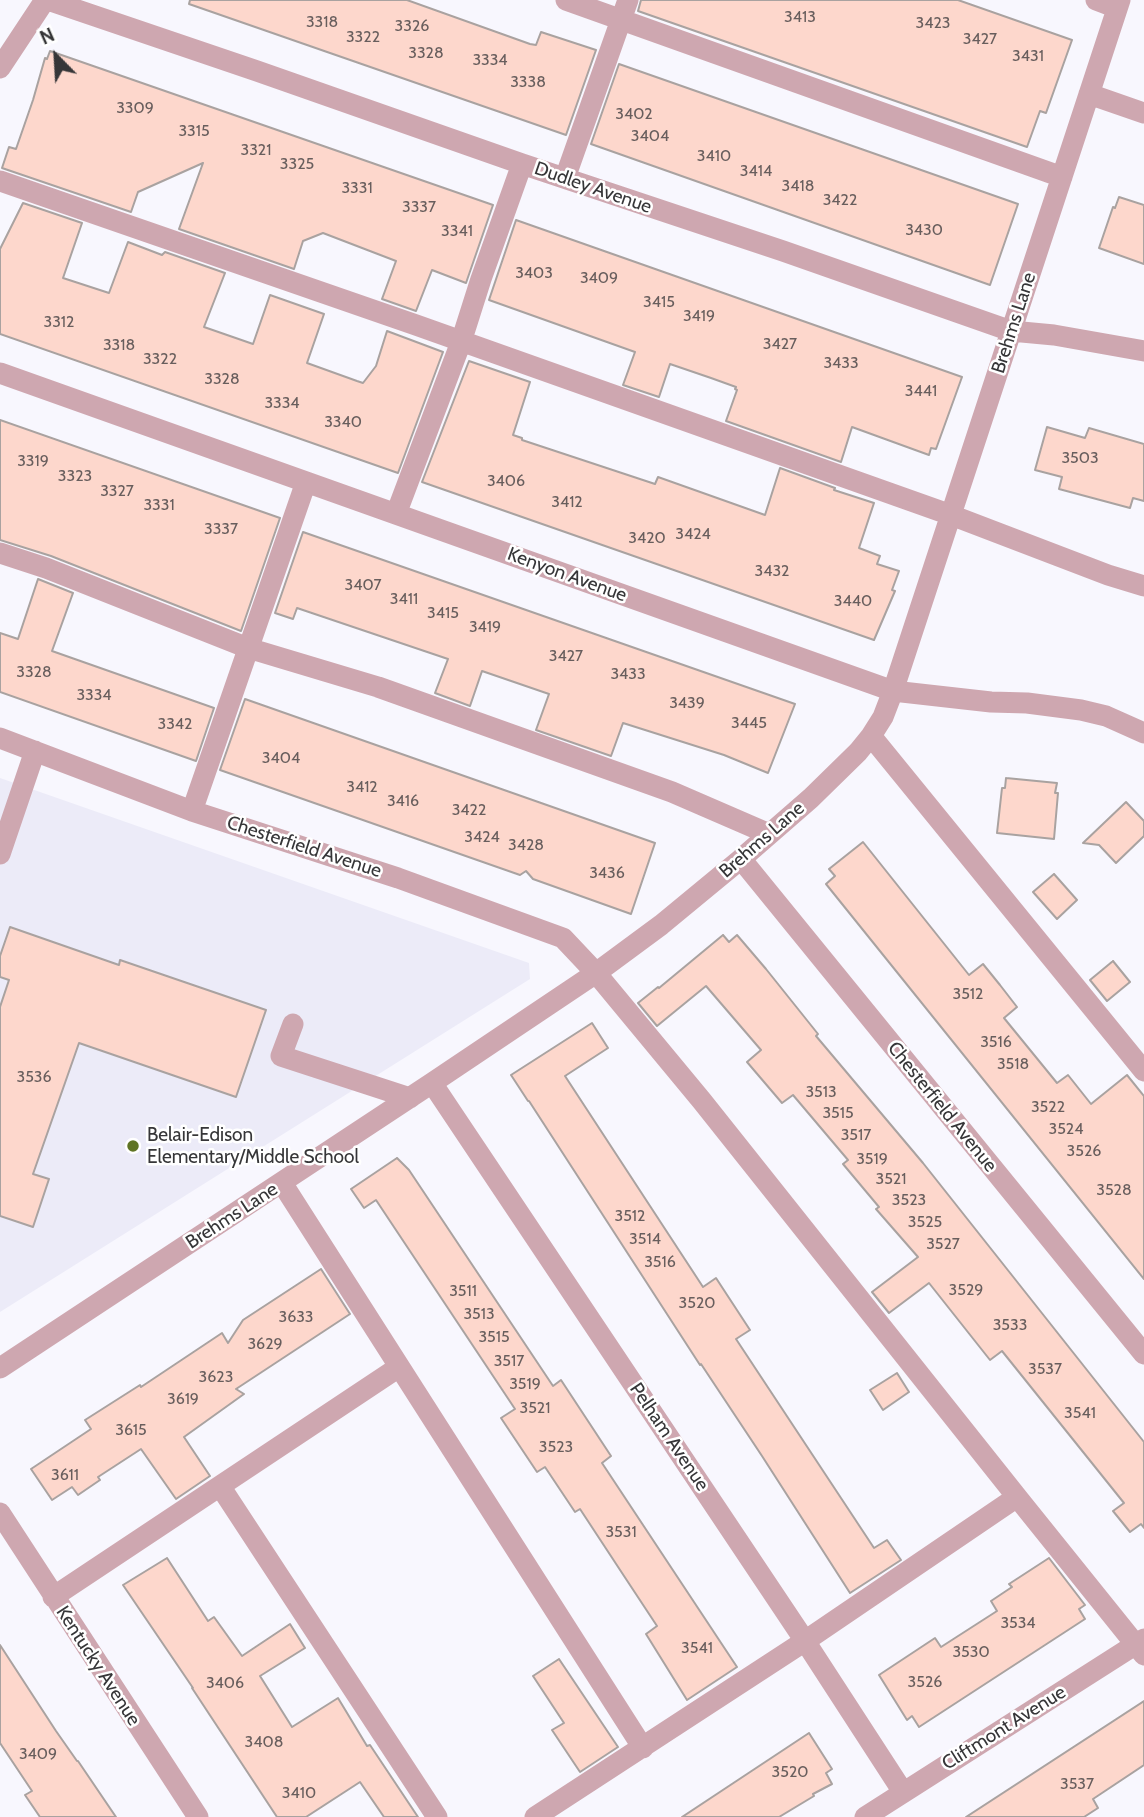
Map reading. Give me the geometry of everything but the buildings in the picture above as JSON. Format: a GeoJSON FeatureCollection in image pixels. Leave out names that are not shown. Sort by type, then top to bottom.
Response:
{"type":"FeatureCollection","features":[{"type":"Feature","properties":{"kind":"street"},"geometry":{"type":"LineString","coordinates":[[0,68],[47,0]]}},
{"type":"Feature","properties":{"kind":"street","name":"Dudley Avenue"},"geometry":{"type":"LineString","coordinates":[[47,0],[1012,331],[1054,335],[1144,351]]}},
{"type":"Feature","properties":{"kind":"street"},"geometry":{"type":"LineString","coordinates":[[566,0],[1062,177]]}},
{"type":"Feature","properties":{"kind":"street"},"geometry":{"type":"LineString","coordinates":[[565,178],[628,0]]}},
{"type":"Feature","properties":{"kind":"street"},"geometry":{"type":"LineString","coordinates":[[1096,0],[1119,4]]}},
{"type":"Feature","properties":{"kind":"street","name":"Brehms Lane"},"geometry":{"type":"LineString","coordinates":[[0,1368],[596,973],[661,925],[741,859],[858,752],[883,717],[893,691],[1119,4]]}},
{"type":"Feature","properties":{"kind":"street"},"geometry":{"type":"LineString","coordinates":[[1089,94],[1144,113]]}},
{"type":"Feature","properties":{"kind":"street"},"geometry":{"type":"LineString","coordinates":[[396,514],[461,342],[522,164]]}},
{"type":"Feature","properties":{"kind":"street"},"geometry":{"type":"LineString","coordinates":[[0,181],[951,514],[1108,575],[1144,586]]}},
{"type":"Feature","properties":{"kind":"street","name":"Kenyon Avenue"},"geometry":{"type":"LineString","coordinates":[[0,373],[893,691],[1081,710],[1106,716],[1144,733]]}},
{"type":"Feature","properties":{"kind":"street"},"geometry":{"type":"LineString","coordinates":[[192,811],[306,482]]}},
{"type":"Feature","properties":{"kind":"street"},"geometry":{"type":"LineString","coordinates":[[0,553],[46,568],[247,648],[403,696],[671,792],[769,834]]}},
{"type":"Feature","properties":{"kind":"street"},"geometry":{"type":"LineString","coordinates":[[871,736],[1144,1071]]}},
{"type":"Feature","properties":{"kind":"street","name":"Chesterfield Avenue"},"geometry":{"type":"LineString","coordinates":[[0,738],[192,811],[398,878],[563,938],[596,973],[702,1101],[1017,1497],[1141,1646]]}},
{"type":"Feature","properties":{"kind":"street"},"geometry":{"type":"LineString","coordinates":[[0,854],[35,751]]}},
{"type":"Feature","properties":{"kind":"street","name":"Chesterfield Avenue"},"geometry":{"type":"LineString","coordinates":[[741,859],[1144,1354]]}},
{"type":"Feature","properties":{"kind":"street"},"geometry":{"type":"LineString","coordinates":[[293,1024],[281,1056],[410,1098]]}},
{"type":"Feature","properties":{"kind":"street","name":"Pelham Avenue"},"geometry":{"type":"LineString","coordinates":[[432,1083],[903,1791]]}},
{"type":"Feature","properties":{"kind":"street"},"geometry":{"type":"LineString","coordinates":[[282,1183],[643,1748]]}},
{"type":"Feature","properties":{"kind":"street"},"geometry":{"type":"LineString","coordinates":[[53,1597],[399,1367]]}},
{"type":"Feature","properties":{"kind":"street"},"geometry":{"type":"LineString","coordinates":[[220,1486],[438,1817]]}},
{"type":"Feature","properties":{"kind":"street"},"geometry":{"type":"LineString","coordinates":[[535,1817],[805,1641],[1017,1497]]}},
{"type":"Feature","properties":{"kind":"street","name":"Kentucky Avenue"},"geometry":{"type":"LineString","coordinates":[[0,1513],[198,1817]]}},
{"type":"Feature","properties":{"kind":"street","name":"Cliftmont Avenue"},"geometry":{"type":"LineString","coordinates":[[865,1817],[1141,1646]]}},
{"type":"Feature","properties":{"kind":"shaded area","name":"Belair-Edison Elementary/Middle School"},"geometry":{"type":"Polygon","coordinates":[[[0,778],[529,963],[530,979],[0,1312],[0,778]]]}},
{"type":"Feature","properties":{"kind":"place","name":"Belair-Edison Elementary/Middle School"},"geometry":{"type":"Point","coordinates":[133,1146]}}]}
